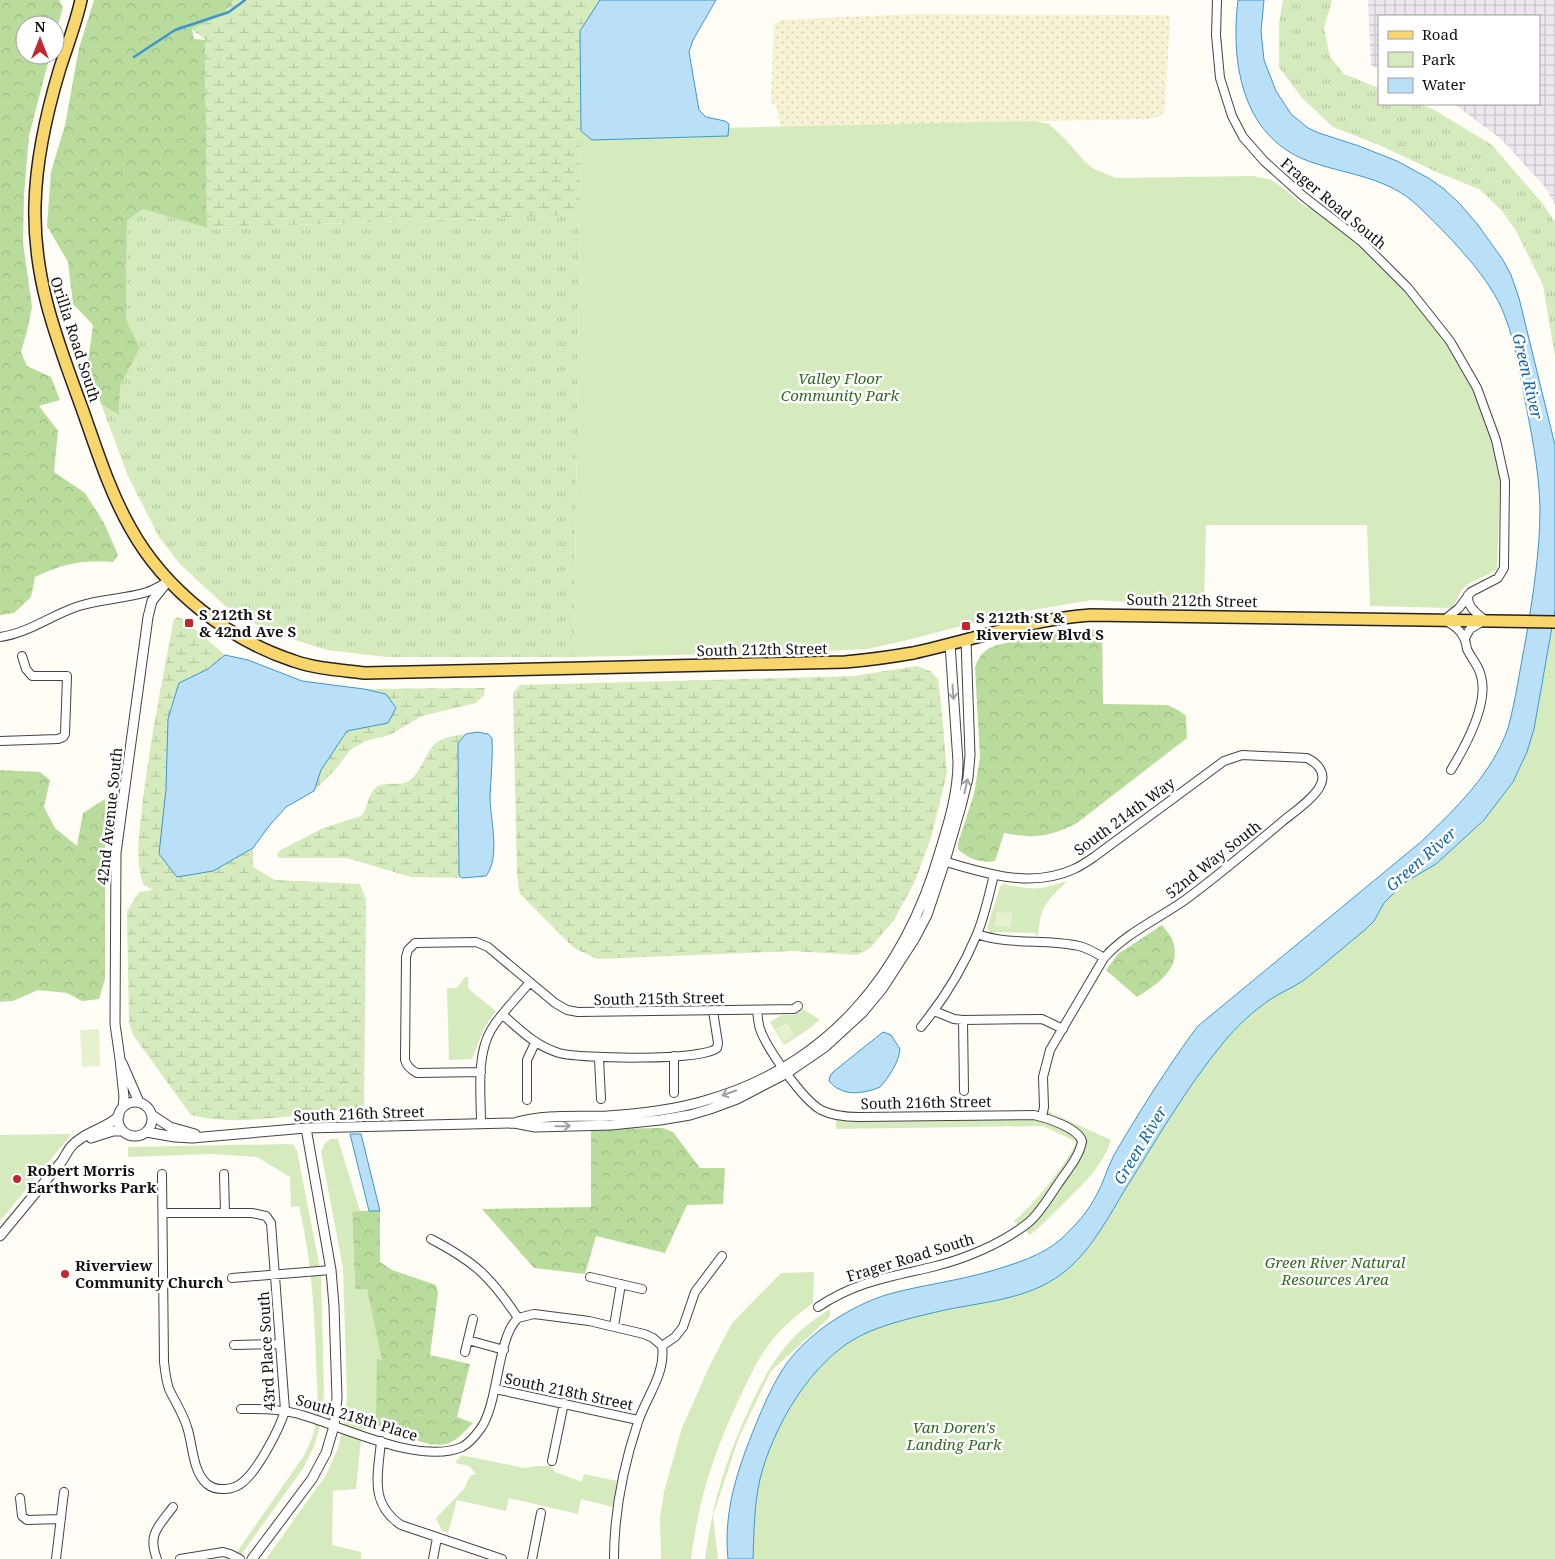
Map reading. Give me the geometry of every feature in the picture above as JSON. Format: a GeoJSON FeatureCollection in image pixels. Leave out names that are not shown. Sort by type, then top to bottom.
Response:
{"type":"FeatureCollection","features":[{"type":"Feature","properties":{"kind":"main road","name":"Orillia Road South"},"geometry":{"type":"LineString","coordinates":[[81,0],[59,70],[40,153],[35,207],[36,248],[40,277],[50,317],[62,353],[118,502],[132,531],[168,582]]}},
{"type":"Feature","properties":{"kind":"main road","name":"South 212th Street"},"geometry":{"type":"LineString","coordinates":[[168,582],[228,631],[253,644],[294,661],[326,669],[365,673],[845,662],[881,658],[950,644],[1064,616],[1141,614],[1555,622]]}},
{"type":"Feature","properties":{"kind":"street"},"geometry":{"type":"LineString","coordinates":[[75,0],[78,13]]}},
{"type":"Feature","properties":{"kind":"street","name":"Frager Road South"},"geometry":{"type":"LineString","coordinates":[[1217,0],[1216,35],[1220,78],[1232,116],[1243,137],[1264,161],[1303,196],[1361,241],[1408,288],[1450,341],[1477,388],[1496,440],[1505,481],[1505,562],[1500,576],[1475,589],[1459,608],[1444,620]]}},
{"type":"Feature","properties":{"kind":"street"},"geometry":{"type":"LineString","coordinates":[[0,637],[25,631],[59,613],[81,605],[147,592],[168,582]]}},
{"type":"Feature","properties":{"kind":"street","name":"42nd Avenue South"},"geometry":{"type":"LineString","coordinates":[[121,1112],[124,1097],[115,1014],[115,878],[117,839],[148,617],[152,601],[168,582]]}},
{"type":"Feature","properties":{"kind":"street"},"geometry":{"type":"LineString","coordinates":[[1465,638],[1473,626],[1486,621],[1472,609],[1468,602],[1468,595]]}},
{"type":"Feature","properties":{"kind":"street"},"geometry":{"type":"LineString","coordinates":[[1444,620],[1456,628],[1465,638],[1466,648],[1481,675],[1482,690],[1480,703],[1468,738],[1450,770]]}},
{"type":"Feature","properties":{"kind":"street"},"geometry":{"type":"LineString","coordinates":[[942,860],[962,806],[969,763],[966,640]]}},
{"type":"Feature","properties":{"kind":"street"},"geometry":{"type":"LineString","coordinates":[[942,860],[958,781],[950,644]]}},
{"type":"Feature","properties":{"kind":"street"},"geometry":{"type":"LineString","coordinates":[[0,740],[58,739],[65,734],[67,676],[32,676],[26,668],[22,656]]}},
{"type":"Feature","properties":{"kind":"street","name":"South 214th Way"},"geometry":{"type":"LineString","coordinates":[[942,860],[1012,878],[1050,877],[1074,869],[1094,857],[1232,757],[1242,755],[1307,758],[1314,761],[1322,770]]}},
{"type":"Feature","properties":{"kind":"street","name":"52nd Way South"},"geometry":{"type":"LineString","coordinates":[[1042,1117],[1044,1107],[1044,1066],[1050,1050],[1104,958],[1125,939],[1184,901],[1294,813],[1318,792],[1323,778],[1322,770]]}},
{"type":"Feature","properties":{"kind":"street","name":"South 216th Street"},"geometry":{"type":"LineString","coordinates":[[146,1132],[183,1138],[306,1128],[514,1122],[535,1117],[658,1115],[738,1090],[785,1070],[816,1047],[828,1037],[879,981],[908,935],[942,860]]}},
{"type":"Feature","properties":{"kind":"street"},"geometry":{"type":"LineString","coordinates":[[921,1027],[955,979],[977,934],[994,874]]}},
{"type":"Feature","properties":{"kind":"street"},"geometry":{"type":"LineString","coordinates":[[977,934],[994,940],[1081,946],[1104,958]]}},
{"type":"Feature","properties":{"kind":"street","name":"South 215th Street"},"geometry":{"type":"LineString","coordinates":[[481,1072],[418,1073],[410,1070],[405,1060],[406,957],[410,946],[415,943],[476,942],[482,944],[555,1003],[567,1010],[578,1012],[794,1009],[798,1006]]}},
{"type":"Feature","properties":{"kind":"street"},"geometry":{"type":"LineString","coordinates":[[481,1123],[481,1072],[486,1043],[491,1031],[530,982]]}},
{"type":"Feature","properties":{"kind":"street"},"geometry":{"type":"LineString","coordinates":[[503,1015],[535,1043],[560,1053],[599,1058],[674,1056],[714,1051],[718,1048],[718,1043],[712,1010]]}},
{"type":"Feature","properties":{"kind":"street","name":"South 216th Street"},"geometry":{"type":"LineString","coordinates":[[757,1010],[760,1030],[785,1070],[809,1101],[820,1109],[839,1116],[859,1117],[1024,1114],[1042,1117],[1076,1133],[1082,1141]]}},
{"type":"Feature","properties":{"kind":"street"},"geometry":{"type":"LineString","coordinates":[[934,1010],[954,1019],[963,1020],[1042,1019],[1063,1029]]}},
{"type":"Feature","properties":{"kind":"street"},"geometry":{"type":"LineString","coordinates":[[963,1020],[964,1091]]}},
{"type":"Feature","properties":{"kind":"street"},"geometry":{"type":"LineString","coordinates":[[527,1100],[526,1060],[535,1043]]}},
{"type":"Feature","properties":{"kind":"street"},"geometry":{"type":"LineString","coordinates":[[674,1056],[674,1093]]}},
{"type":"Feature","properties":{"kind":"street"},"geometry":{"type":"LineString","coordinates":[[599,1058],[600,1099]]}},
{"type":"Feature","properties":{"kind":"street","name":"42nd Avenue South"},"geometry":{"type":"LineString","coordinates":[[120,1060],[139,1102]]}},
{"type":"Feature","properties":{"kind":"street"},"geometry":{"type":"LineString","coordinates":[[0,1236],[65,1156],[66,1151],[79,1139],[110,1123],[121,1112],[131,1103],[139,1102],[146,1106],[152,1116],[152,1124],[146,1132],[133,1136],[124,1131],[119,1123],[121,1112]]}},
{"type":"Feature","properties":{"kind":"street","name":"South 216th Street"},"geometry":{"type":"LineString","coordinates":[[152,1116],[170,1128],[205,1136]]}},
{"type":"Feature","properties":{"kind":"street"},"geometry":{"type":"LineString","coordinates":[[252,1559],[312,1479],[326,1453],[334,1426],[337,1398],[331,1270],[306,1128]]}},
{"type":"Feature","properties":{"kind":"street"},"geometry":{"type":"LineString","coordinates":[[65,1156],[70,1155],[93,1137],[113,1131],[124,1131]]}},
{"type":"Feature","properties":{"kind":"street","name":"Frager Road South"},"geometry":{"type":"LineString","coordinates":[[818,1307],[834,1296],[866,1282],[947,1263],[997,1243],[1029,1222],[1040,1210],[1076,1155],[1082,1141]]}},
{"type":"Feature","properties":{"kind":"street"},"geometry":{"type":"LineString","coordinates":[[162,1174],[163,1213],[225,1212],[224,1174]]}},
{"type":"Feature","properties":{"kind":"street","name":"43rd Place South"},"geometry":{"type":"LineString","coordinates":[[163,1213],[164,1362],[166,1375],[169,1388],[188,1430],[196,1464],[201,1476],[207,1484],[222,1489],[237,1486],[249,1476],[276,1435],[285,1410],[276,1276],[272,1229],[269,1219],[266,1216],[252,1213],[225,1212]]}},
{"type":"Feature","properties":{"kind":"street"},"geometry":{"type":"LineString","coordinates":[[431,1239],[476,1265],[498,1290],[518,1318]]}},
{"type":"Feature","properties":{"kind":"street"},"geometry":{"type":"LineString","coordinates":[[662,1346],[675,1337],[683,1327],[695,1292],[722,1256]]}},
{"type":"Feature","properties":{"kind":"street"},"geometry":{"type":"LineString","coordinates":[[232,1278],[276,1276],[331,1270]]}},
{"type":"Feature","properties":{"kind":"street"},"geometry":{"type":"LineString","coordinates":[[590,1277],[642,1289]]}},
{"type":"Feature","properties":{"kind":"street"},"geometry":{"type":"LineString","coordinates":[[614,1326],[621,1284]]}},
{"type":"Feature","properties":{"kind":"street"},"geometry":{"type":"LineString","coordinates":[[494,1389],[513,1322],[518,1318],[528,1315],[550,1315],[614,1326],[644,1334],[653,1338],[662,1346],[661,1370],[638,1420],[618,1505],[615,1522],[614,1559]]}},
{"type":"Feature","properties":{"kind":"street"},"geometry":{"type":"LineString","coordinates":[[465,1352],[472,1319]]}},
{"type":"Feature","properties":{"kind":"street"},"geometry":{"type":"LineString","coordinates":[[468,1340],[504,1350]]}},
{"type":"Feature","properties":{"kind":"street"},"geometry":{"type":"LineString","coordinates":[[234,1345],[280,1344]]}},
{"type":"Feature","properties":{"kind":"street","name":"South 218th Place"},"geometry":{"type":"LineString","coordinates":[[242,1409],[285,1410],[381,1441],[427,1452],[444,1452],[463,1446],[483,1426],[494,1389]]}},
{"type":"Feature","properties":{"kind":"street","name":"South 218th Street"},"geometry":{"type":"LineString","coordinates":[[494,1389],[638,1420]]}},
{"type":"Feature","properties":{"kind":"street"},"geometry":{"type":"LineString","coordinates":[[552,1461],[564,1403]]}},
{"type":"Feature","properties":{"kind":"street"},"geometry":{"type":"LineString","coordinates":[[381,1441],[377,1491],[384,1510],[390,1518],[401,1525],[502,1559]]}},
{"type":"Feature","properties":{"kind":"street"},"geometry":{"type":"LineString","coordinates":[[56,1559],[64,1492]]}},
{"type":"Feature","properties":{"kind":"street"},"geometry":{"type":"LineString","coordinates":[[20,1498],[22,1516],[27,1520],[61,1518]]}},
{"type":"Feature","properties":{"kind":"street"},"geometry":{"type":"LineString","coordinates":[[157,1559],[153,1545],[153,1536],[173,1507]]}},
{"type":"Feature","properties":{"kind":"street"},"geometry":{"type":"LineString","coordinates":[[532,1559],[541,1513]]}},
{"type":"Feature","properties":{"kind":"street"},"geometry":{"type":"LineString","coordinates":[[434,1559],[437,1538]]}},
{"type":"Feature","properties":{"kind":"street"},"geometry":{"type":"LineString","coordinates":[[180,1559],[223,1552],[240,1559]]}},
{"type":"Feature","properties":{"kind":"shaded area"},"geometry":{"type":"Polygon","coordinates":[[[1368,0],[1555,0],[1555,205],[1546,188],[1501,139],[1455,105],[1540,105],[1540,15],[1378,15],[1378,68],[1371,65],[1368,0]]]}},
{"type":"Feature","properties":{"kind":"shaded area"},"geometry":{"type":"Polygon","coordinates":[[[913,14],[1165,15],[1170,17],[1165,109],[1161,116],[1149,119],[951,123],[940,127],[781,133],[777,107],[772,103],[771,99],[774,25],[780,20],[913,14]]]}},
{"type":"Feature","properties":{"kind":"green space"},"geometry":{"type":"Polygon","coordinates":[[[0,0],[59,0],[63,7],[61,15],[15,15],[15,65],[47,65],[29,136],[24,195],[23,243],[32,307],[21,352],[27,366],[51,377],[60,400],[39,406],[58,431],[54,472],[85,493],[104,523],[118,555],[113,562],[73,564],[55,568],[35,577],[31,597],[14,613],[0,615],[0,0]]]}},
{"type":"Feature","properties":{"kind":"green space"},"geometry":{"type":"Polygon","coordinates":[[[94,0],[234,0],[223,15],[192,29],[194,39],[205,40],[207,228],[143,209],[127,221],[126,319],[140,348],[120,386],[119,415],[101,404],[88,361],[93,325],[73,304],[68,262],[47,226],[51,172],[65,125],[79,48],[94,0]]]}},
{"type":"Feature","properties":{"kind":"green space"},"geometry":{"type":"Polygon","coordinates":[[[234,0],[600,0],[580,31],[580,215],[207,228],[205,40],[192,29],[223,15],[234,0]]]}},
{"type":"Feature","properties":{"kind":"green space"},"geometry":{"type":"Polygon","coordinates":[[[1283,0],[1332,0],[1324,28],[1330,57],[1344,74],[1378,88],[1378,105],[1423,105],[1433,109],[1492,145],[1542,203],[1555,222],[1555,357],[1543,285],[1516,231],[1503,212],[1479,189],[1333,127],[1302,98],[1279,67],[1279,24],[1283,0]]]}},
{"type":"Feature","properties":{"kind":"green space","name":"Valley Floor Community Park"},"geometry":{"type":"Polygon","coordinates":[[[1033,121],[1049,124],[1085,162],[1094,169],[1116,178],[1253,176],[1271,180],[1303,205],[1318,210],[1357,240],[1399,281],[1449,347],[1465,372],[1478,401],[1497,458],[1500,482],[1497,569],[1465,586],[1452,608],[1370,606],[1367,525],[1206,525],[1204,606],[1092,600],[1009,614],[867,649],[776,653],[574,657],[581,131],[1033,121]]]}},
{"type":"Feature","properties":{"kind":"green space"},"geometry":{"type":"Polygon","coordinates":[[[143,209],[207,228],[580,215],[574,657],[387,657],[327,650],[269,632],[224,605],[180,564],[159,537],[128,476],[101,404],[119,415],[120,386],[140,348],[126,319],[127,221],[143,209]]]}},
{"type":"Feature","properties":{"kind":"green space"},"geometry":{"type":"Polygon","coordinates":[[[177,617],[183,619],[225,655],[208,669],[179,683],[159,854],[213,871],[253,848],[253,867],[275,880],[360,884],[366,899],[364,1109],[255,1120],[212,1119],[191,1115],[133,1035],[129,1023],[127,911],[139,892],[153,890],[143,884],[138,855],[139,837],[156,714],[174,619],[177,617]]]}},
{"type":"Feature","properties":{"kind":"green space"},"geometry":{"type":"Polygon","coordinates":[[[1102,629],[1103,704],[1167,705],[1186,716],[1187,738],[1077,823],[1041,836],[1004,833],[995,861],[975,860],[965,855],[958,849],[958,843],[974,794],[980,757],[975,668],[978,660],[983,653],[993,646],[1045,635],[1102,629]]]}},
{"type":"Feature","properties":{"kind":"green space","name":"Green River Natural Resources Area"},"geometry":{"type":"Polygon","coordinates":[[[1552,629],[1555,629],[1555,1559],[753,1559],[757,1499],[766,1459],[784,1417],[810,1379],[842,1347],[869,1332],[890,1324],[945,1310],[1026,1293],[1055,1278],[1078,1260],[1100,1231],[1184,1096],[1209,1060],[1233,1031],[1271,999],[1304,980],[1320,968],[1366,929],[1374,921],[1384,903],[1407,881],[1436,864],[1484,820],[1513,782],[1521,767],[1534,729],[1552,629]]]}},
{"type":"Feature","properties":{"kind":"green space"},"geometry":{"type":"Polygon","coordinates":[[[917,666],[930,671],[938,679],[947,773],[931,838],[914,883],[894,920],[870,948],[858,955],[793,951],[597,959],[574,948],[520,894],[517,875],[513,693],[520,685],[854,676],[917,666]]]}},
{"type":"Feature","properties":{"kind":"green space"},"geometry":{"type":"Polygon","coordinates":[[[485,688],[484,695],[476,703],[422,716],[390,735],[366,741],[350,750],[335,770],[314,791],[321,770],[347,731],[388,723],[396,708],[386,694],[364,689],[485,688]]]}},
{"type":"Feature","properties":{"kind":"green space"},"geometry":{"type":"Polygon","coordinates":[[[466,734],[458,743],[459,874],[462,878],[411,877],[347,858],[279,858],[277,855],[279,851],[323,828],[361,816],[374,789],[382,784],[402,783],[410,780],[437,742],[466,734]]]}},
{"type":"Feature","properties":{"kind":"green space"},"geometry":{"type":"Polygon","coordinates":[[[0,770],[40,772],[50,780],[44,807],[55,828],[77,846],[83,813],[105,799],[105,979],[99,999],[82,1001],[67,993],[38,990],[13,1001],[0,1002],[0,770]]]}},
{"type":"Feature","properties":{"kind":"green space"},"geometry":{"type":"Polygon","coordinates":[[[1067,881],[1054,894],[1043,910],[1038,936],[1034,933],[996,932],[991,934],[987,928],[1000,887],[1003,884],[1037,888],[1067,881]]]}},
{"type":"Feature","properties":{"kind":"green space"},"geometry":{"type":"Polygon","coordinates":[[[996,912],[1012,913],[1011,927],[995,926],[996,912]]]}},
{"type":"Feature","properties":{"kind":"green space"},"geometry":{"type":"Polygon","coordinates":[[[1162,925],[1173,942],[1174,960],[1166,975],[1137,997],[1106,970],[1118,954],[1162,925]]]}},
{"type":"Feature","properties":{"kind":"green space"},"geometry":{"type":"Polygon","coordinates":[[[465,977],[468,977],[468,987],[471,991],[496,1011],[484,1028],[472,1059],[449,1060],[447,988],[457,988],[465,977]]]}},
{"type":"Feature","properties":{"kind":"green space"},"geometry":{"type":"Polygon","coordinates":[[[803,1009],[820,1020],[784,1045],[770,1022],[782,1015],[795,1015],[803,1009]]]}},
{"type":"Feature","properties":{"kind":"green space"},"geometry":{"type":"Polygon","coordinates":[[[787,1023],[795,1035],[784,1042],[776,1029],[787,1023]]]}},
{"type":"Feature","properties":{"kind":"green space"},"geometry":{"type":"Polygon","coordinates":[[[99,1029],[100,1066],[82,1067],[80,1030],[99,1029]]]}},
{"type":"Feature","properties":{"kind":"green space"},"geometry":{"type":"Polygon","coordinates":[[[1043,1109],[1111,1140],[1097,1168],[1030,1235],[1014,1221],[1048,1184],[1077,1142],[1043,1126],[836,1129],[836,1119],[1042,1115],[1043,1109]]]}},
{"type":"Feature","properties":{"kind":"green space"},"geometry":{"type":"Polygon","coordinates":[[[663,1128],[673,1132],[700,1168],[725,1168],[723,1204],[687,1205],[665,1253],[596,1236],[585,1274],[534,1268],[482,1209],[591,1207],[591,1129],[663,1128]]]}},
{"type":"Feature","properties":{"kind":"green space","name":"Robert Morris Earthworks Park"},"geometry":{"type":"Polygon","coordinates":[[[72,1134],[70,1136],[0,1221],[0,1135],[72,1134]]]}},
{"type":"Feature","properties":{"kind":"green space"},"geometry":{"type":"Polygon","coordinates":[[[331,1139],[338,1139],[360,1211],[352,1212],[355,1289],[367,1289],[382,1360],[377,1359],[376,1420],[362,1430],[356,1489],[333,1491],[332,1545],[361,1552],[361,1559],[266,1559],[326,1475],[338,1448],[345,1420],[347,1394],[343,1268],[321,1152],[325,1143],[331,1139]]]}},
{"type":"Feature","properties":{"kind":"green space"},"geometry":{"type":"Polygon","coordinates":[[[294,1145],[297,1151],[321,1274],[324,1390],[322,1417],[315,1444],[304,1467],[238,1559],[232,1559],[303,1457],[315,1427],[317,1394],[313,1305],[307,1245],[299,1206],[291,1207],[290,1177],[257,1157],[212,1154],[128,1157],[128,1147],[294,1145]]]}},
{"type":"Feature","properties":{"kind":"green space"},"geometry":{"type":"Polygon","coordinates":[[[352,1211],[380,1211],[380,1262],[392,1270],[436,1285],[438,1293],[430,1355],[470,1364],[457,1417],[473,1423],[450,1443],[438,1445],[416,1440],[364,1420],[352,1211]]]}},
{"type":"Feature","properties":{"kind":"green space"},"geometry":{"type":"Polygon","coordinates":[[[814,1272],[813,1303],[787,1324],[768,1346],[754,1368],[730,1419],[708,1477],[698,1516],[691,1559],[661,1559],[660,1518],[664,1492],[682,1428],[709,1367],[732,1323],[781,1273],[814,1272]]]}},
{"type":"Feature","properties":{"kind":"green space"},"geometry":{"type":"Polygon","coordinates":[[[830,1309],[830,1317],[771,1371],[739,1437],[713,1516],[718,1559],[705,1559],[712,1519],[721,1482],[733,1447],[757,1392],[780,1353],[806,1326],[830,1309]]]}},
{"type":"Feature","properties":{"kind":"green space"},"geometry":{"type":"Polygon","coordinates":[[[461,1455],[524,1468],[551,1466],[555,1472],[582,1482],[584,1474],[617,1481],[613,1507],[581,1499],[578,1514],[509,1498],[506,1511],[457,1500],[448,1533],[442,1531],[436,1518],[464,1489],[470,1476],[476,1474],[469,1466],[455,1463],[461,1455]]]}},
{"type":"Feature","properties":{"kind":"water"},"geometry":{"type":"Polygon","coordinates":[[[600,0],[716,0],[693,40],[689,52],[699,110],[706,117],[725,121],[729,124],[728,136],[592,140],[581,131],[580,31],[600,0]]]}},
{"type":"Feature","properties":{"kind":"water","name":"Green River"},"geometry":{"type":"Polygon","coordinates":[[[1238,0],[1264,0],[1261,31],[1264,60],[1276,91],[1291,114],[1308,128],[1397,161],[1444,189],[1478,225],[1503,260],[1511,275],[1519,298],[1555,445],[1555,610],[1534,729],[1527,752],[1513,782],[1484,820],[1436,864],[1407,881],[1384,903],[1374,921],[1366,929],[1320,968],[1304,980],[1271,999],[1245,1019],[1228,1037],[1184,1096],[1093,1241],[1069,1268],[1055,1278],[1026,1293],[924,1315],[879,1328],[860,1336],[842,1347],[826,1362],[796,1397],[784,1417],[766,1459],[757,1499],[753,1559],[728,1559],[727,1541],[730,1507],[743,1457],[774,1384],[790,1359],[802,1346],[843,1314],[874,1299],[991,1271],[1037,1255],[1061,1239],[1090,1207],[1114,1155],[1127,1133],[1198,1026],[1422,841],[1448,816],[1483,775],[1501,745],[1508,728],[1534,590],[1540,508],[1532,435],[1509,327],[1494,294],[1475,267],[1441,228],[1407,197],[1395,189],[1369,178],[1314,163],[1290,152],[1271,137],[1257,119],[1246,98],[1240,74],[1236,25],[1238,0]]]}},
{"type":"Feature","properties":{"kind":"water"},"geometry":{"type":"Polygon","coordinates":[[[225,655],[248,660],[302,681],[364,689],[386,694],[396,708],[388,723],[347,731],[321,770],[314,791],[286,807],[253,848],[213,871],[177,877],[159,854],[166,789],[168,719],[179,683],[208,669],[225,655]]]}},
{"type":"Feature","properties":{"kind":"water"},"geometry":{"type":"Polygon","coordinates":[[[477,732],[488,734],[492,738],[490,806],[494,838],[493,858],[486,876],[462,878],[459,875],[458,743],[466,734],[477,732]]]}},
{"type":"Feature","properties":{"kind":"water"},"geometry":{"type":"Polygon","coordinates":[[[883,1032],[891,1035],[900,1049],[898,1059],[887,1079],[880,1087],[865,1092],[854,1093],[836,1088],[829,1081],[833,1072],[883,1032]]]}},
{"type":"Feature","properties":{"kind":"water"},"geometry":{"type":"Polygon","coordinates":[[[350,1134],[361,1134],[380,1211],[369,1211],[350,1134]]]}},
{"type":"Feature","properties":{"kind":"waterway"},"geometry":{"type":"LineString","coordinates":[[134,57],[175,30],[229,12],[245,0]]}},
{"type":"Feature","properties":{"kind":"place","name":"S 212th St & 42nd Ave S"},"geometry":{"type":"Point","coordinates":[189,623]}},
{"type":"Feature","properties":{"kind":"place","name":"S 212th St & Riverview Blvd S"},"geometry":{"type":"Point","coordinates":[966,626]}},
{"type":"Feature","properties":{"kind":"place","name":"Robert Morris Earthworks Park"},"geometry":{"type":"Point","coordinates":[17,1179]}},
{"type":"Feature","properties":{"kind":"place","name":"Riverview Community Church"},"geometry":{"type":"Point","coordinates":[65,1274]}},
{"type":"Feature","properties":{"kind":"park label","name":"Van Doren's Landing Park"},"geometry":{"type":"Point","coordinates":[954,1436]}}]}
